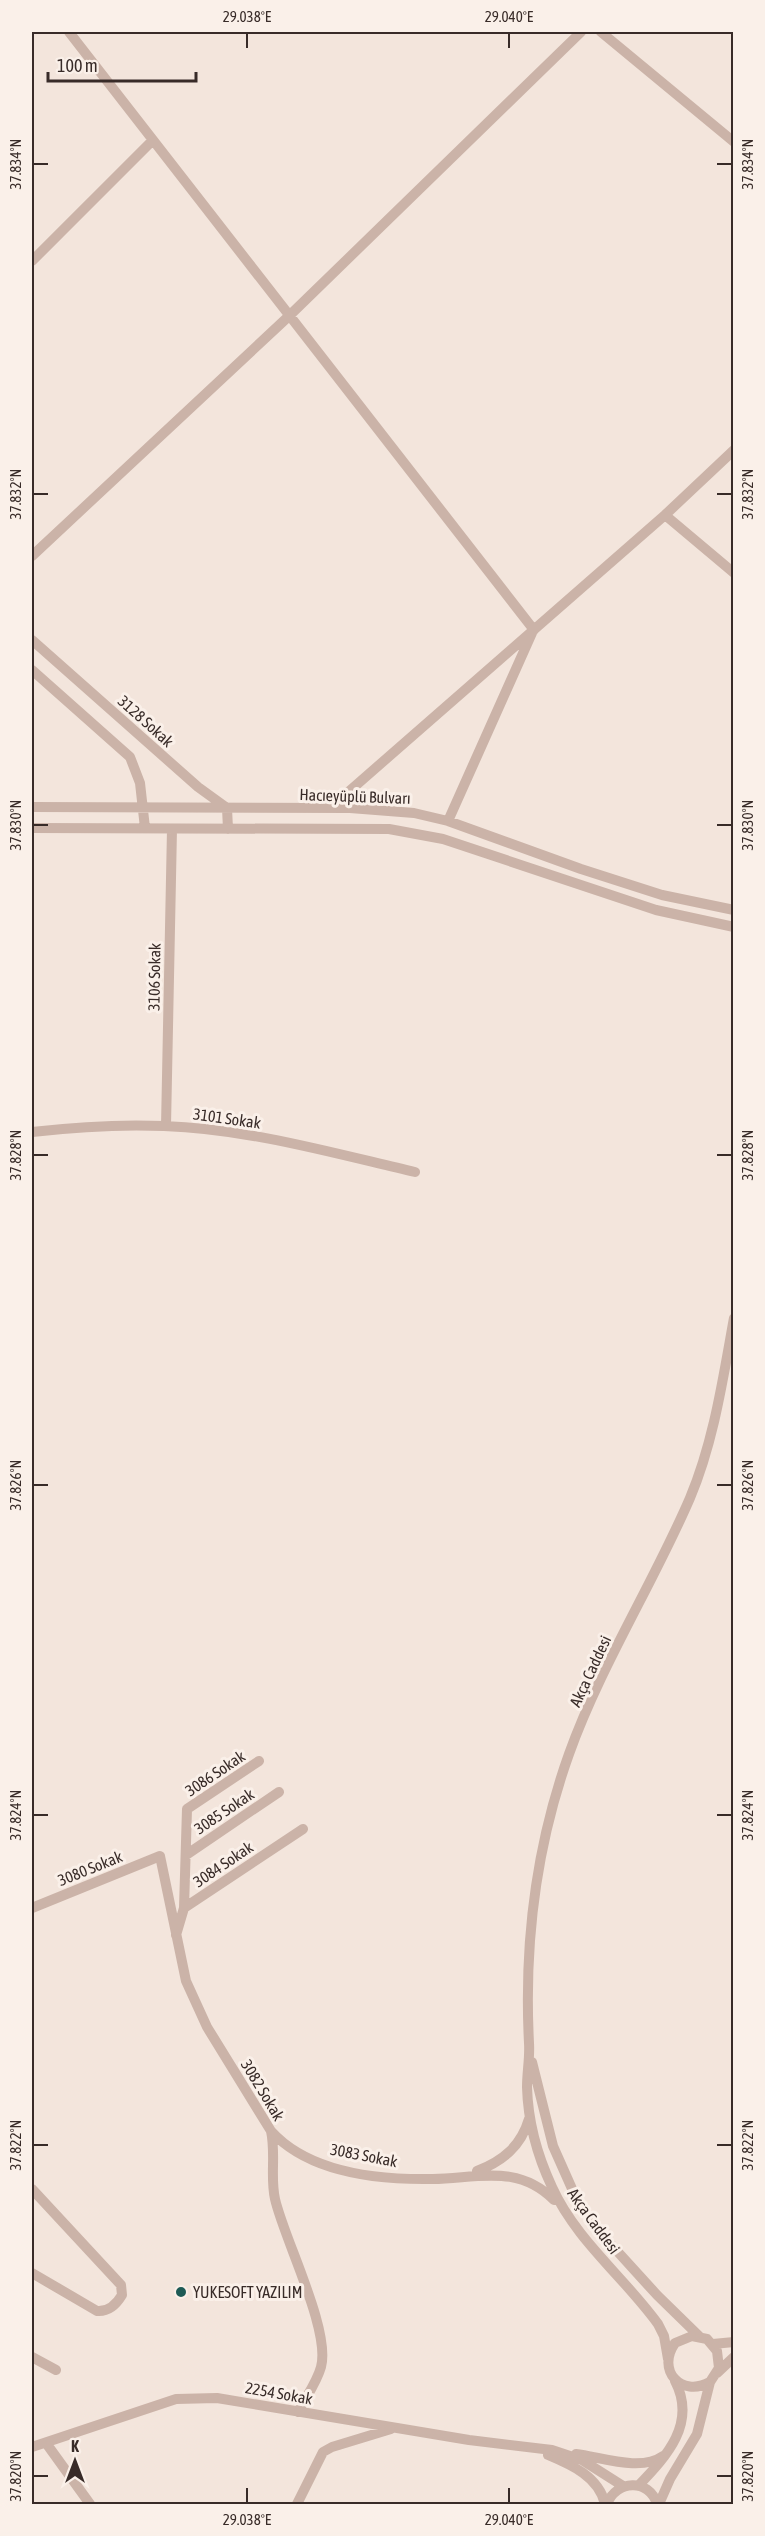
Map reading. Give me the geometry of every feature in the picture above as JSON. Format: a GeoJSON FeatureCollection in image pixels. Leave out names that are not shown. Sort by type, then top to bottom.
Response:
{"type":"FeatureCollection","features":[{"type":"Feature","properties":{"kind":"street"},"geometry":{"type":"LineString","coordinates":[[69,32],[534,630]]}},
{"type":"Feature","properties":{"kind":"street"},"geometry":{"type":"LineString","coordinates":[[32,556],[289,316],[581,32]]}},
{"type":"Feature","properties":{"kind":"street"},"geometry":{"type":"LineString","coordinates":[[601,32],[734,142]]}},
{"type":"Feature","properties":{"kind":"street"},"geometry":{"type":"LineString","coordinates":[[32,261],[153,140]]}},
{"type":"Feature","properties":{"kind":"street"},"geometry":{"type":"LineString","coordinates":[[330,808],[665,515],[734,450]]}},
{"type":"Feature","properties":{"kind":"street"},"geometry":{"type":"LineString","coordinates":[[665,515],[734,573]]}},
{"type":"Feature","properties":{"kind":"street"},"geometry":{"type":"LineString","coordinates":[[448,821],[534,630]]}},
{"type":"Feature","properties":{"kind":"street","name":"3128 Sokak"},"geometry":{"type":"LineString","coordinates":[[32,639],[198,786],[227,808]]}},
{"type":"Feature","properties":{"kind":"street"},"geometry":{"type":"LineString","coordinates":[[32,670],[130,757],[141,783],[145,828]]}},
{"type":"Feature","properties":{"kind":"street","name":"Hacıeyüplü Bulvarı"},"geometry":{"type":"LineString","coordinates":[[32,807],[393,810],[448,821],[581,869],[662,895],[734,910]]}},
{"type":"Feature","properties":{"kind":"street"},"geometry":{"type":"LineString","coordinates":[[227,808],[228,829]]}},
{"type":"Feature","properties":{"kind":"street","name":"Hacıeyüplü Bulvarı"},"geometry":{"type":"LineString","coordinates":[[32,828],[389,829],[409,831],[443,839],[656,910],[734,927]]}},
{"type":"Feature","properties":{"kind":"street","name":"3106 Sokak"},"geometry":{"type":"LineString","coordinates":[[166,1126],[172,829]]}},
{"type":"Feature","properties":{"kind":"street"},"geometry":{"type":"LineString","coordinates":[[656,910],[662,895]]}},
{"type":"Feature","properties":{"kind":"street","name":"3101 Sokak"},"geometry":{"type":"LineString","coordinates":[[32,1132],[106,1126],[166,1126],[288,1143],[415,1172]]}},
{"type":"Feature","properties":{"kind":"street","name":"Akça Caddesi"},"geometry":{"type":"LineString","coordinates":[[639,2485],[668,2452],[679,2429],[683,2413],[681,2393],[672,2375],[664,2336],[658,2324],[589,2244],[563,2208],[543,2166],[534,2140],[527,2087],[528,1989],[533,1910],[543,1846],[555,1796],[570,1752],[586,1713],[691,1496],[709,1442],[734,1318]]}},
{"type":"Feature","properties":{"kind":"street","name":"3086 Sokak"},"geometry":{"type":"LineString","coordinates":[[186,1855],[187,1809],[259,1761]]}},
{"type":"Feature","properties":{"kind":"street","name":"3085 Sokak"},"geometry":{"type":"LineString","coordinates":[[186,1855],[279,1792]]}},
{"type":"Feature","properties":{"kind":"street","name":"3084 Sokak"},"geometry":{"type":"LineString","coordinates":[[176,1936],[184,1908],[303,1828]]}},
{"type":"Feature","properties":{"kind":"street"},"geometry":{"type":"LineString","coordinates":[[184,1908],[186,1855]]}},
{"type":"Feature","properties":{"kind":"street","name":"3080 Sokak"},"geometry":{"type":"LineString","coordinates":[[32,1908],[160,1856]]}},
{"type":"Feature","properties":{"kind":"street","name":"3082 Sokak"},"geometry":{"type":"LineString","coordinates":[[160,1856],[186,1981],[207,2027],[271,2131],[275,2148],[275,2198],[314,2315],[321,2350],[322,2364],[298,2412]]}},
{"type":"Feature","properties":{"kind":"street","name":"Akça Caddesi"},"geometry":{"type":"LineString","coordinates":[[529,2050],[553,2146],[577,2200],[607,2240],[664,2302],[699,2336],[713,2344]]}},
{"type":"Feature","properties":{"kind":"street","name":"3083 Sokak"},"geometry":{"type":"LineString","coordinates":[[462,2176],[504,2158],[518,2144],[530,2115]]}},
{"type":"Feature","properties":{"kind":"street","name":"3083 Sokak"},"geometry":{"type":"LineString","coordinates":[[271,2131],[296,2152],[315,2161],[352,2171],[406,2178],[489,2174],[531,2182],[563,2208]]}},
{"type":"Feature","properties":{"kind":"street"},"geometry":{"type":"LineString","coordinates":[[32,2189],[121,2285],[122,2295],[109,2309],[97,2311],[32,2273]]}},
{"type":"Feature","properties":{"kind":"street"},"geometry":{"type":"LineString","coordinates":[[668,2359],[675,2343],[682,2338],[699,2336]]}},
{"type":"Feature","properties":{"kind":"street"},"geometry":{"type":"LineString","coordinates":[[658,2505],[696,2434],[719,2360],[713,2344],[734,2342]]}},
{"type":"Feature","properties":{"kind":"street"},"geometry":{"type":"LineString","coordinates":[[32,2357],[56,2370]]}},
{"type":"Feature","properties":{"kind":"street"},"geometry":{"type":"LineString","coordinates":[[672,2375],[686,2386],[702,2386],[734,2357]]}},
{"type":"Feature","properties":{"kind":"street","name":"2254 Sokak"},"geometry":{"type":"LineString","coordinates":[[32,2447],[176,2399],[191,2397],[217,2398],[394,2428],[634,2463],[655,2460],[668,2452]]}},
{"type":"Feature","properties":{"kind":"street"},"geometry":{"type":"LineString","coordinates":[[297,2505],[323,2452],[332,2447],[394,2428]]}},
{"type":"Feature","properties":{"kind":"street"},"geometry":{"type":"LineString","coordinates":[[46,2443],[90,2505]]}},
{"type":"Feature","properties":{"kind":"street","name":"2254 Sokak"},"geometry":{"type":"LineString","coordinates":[[528,2448],[562,2461],[581,2472],[598,2487],[606,2505]]}},
{"type":"Feature","properties":{"kind":"street","name":"2254 Sokak"},"geometry":{"type":"LineString","coordinates":[[552,2451],[582,2460],[623,2486]]}},
{"type":"Feature","properties":{"kind":"street"},"geometry":{"type":"LineString","coordinates":[[606,2505],[611,2496],[623,2486],[639,2485],[651,2493],[658,2505]]}},
{"type":"Feature","properties":{"kind":"place","name":"YUKESOFT YAZILIM"},"geometry":{"type":"Point","coordinates":[181,2292]}}]}
